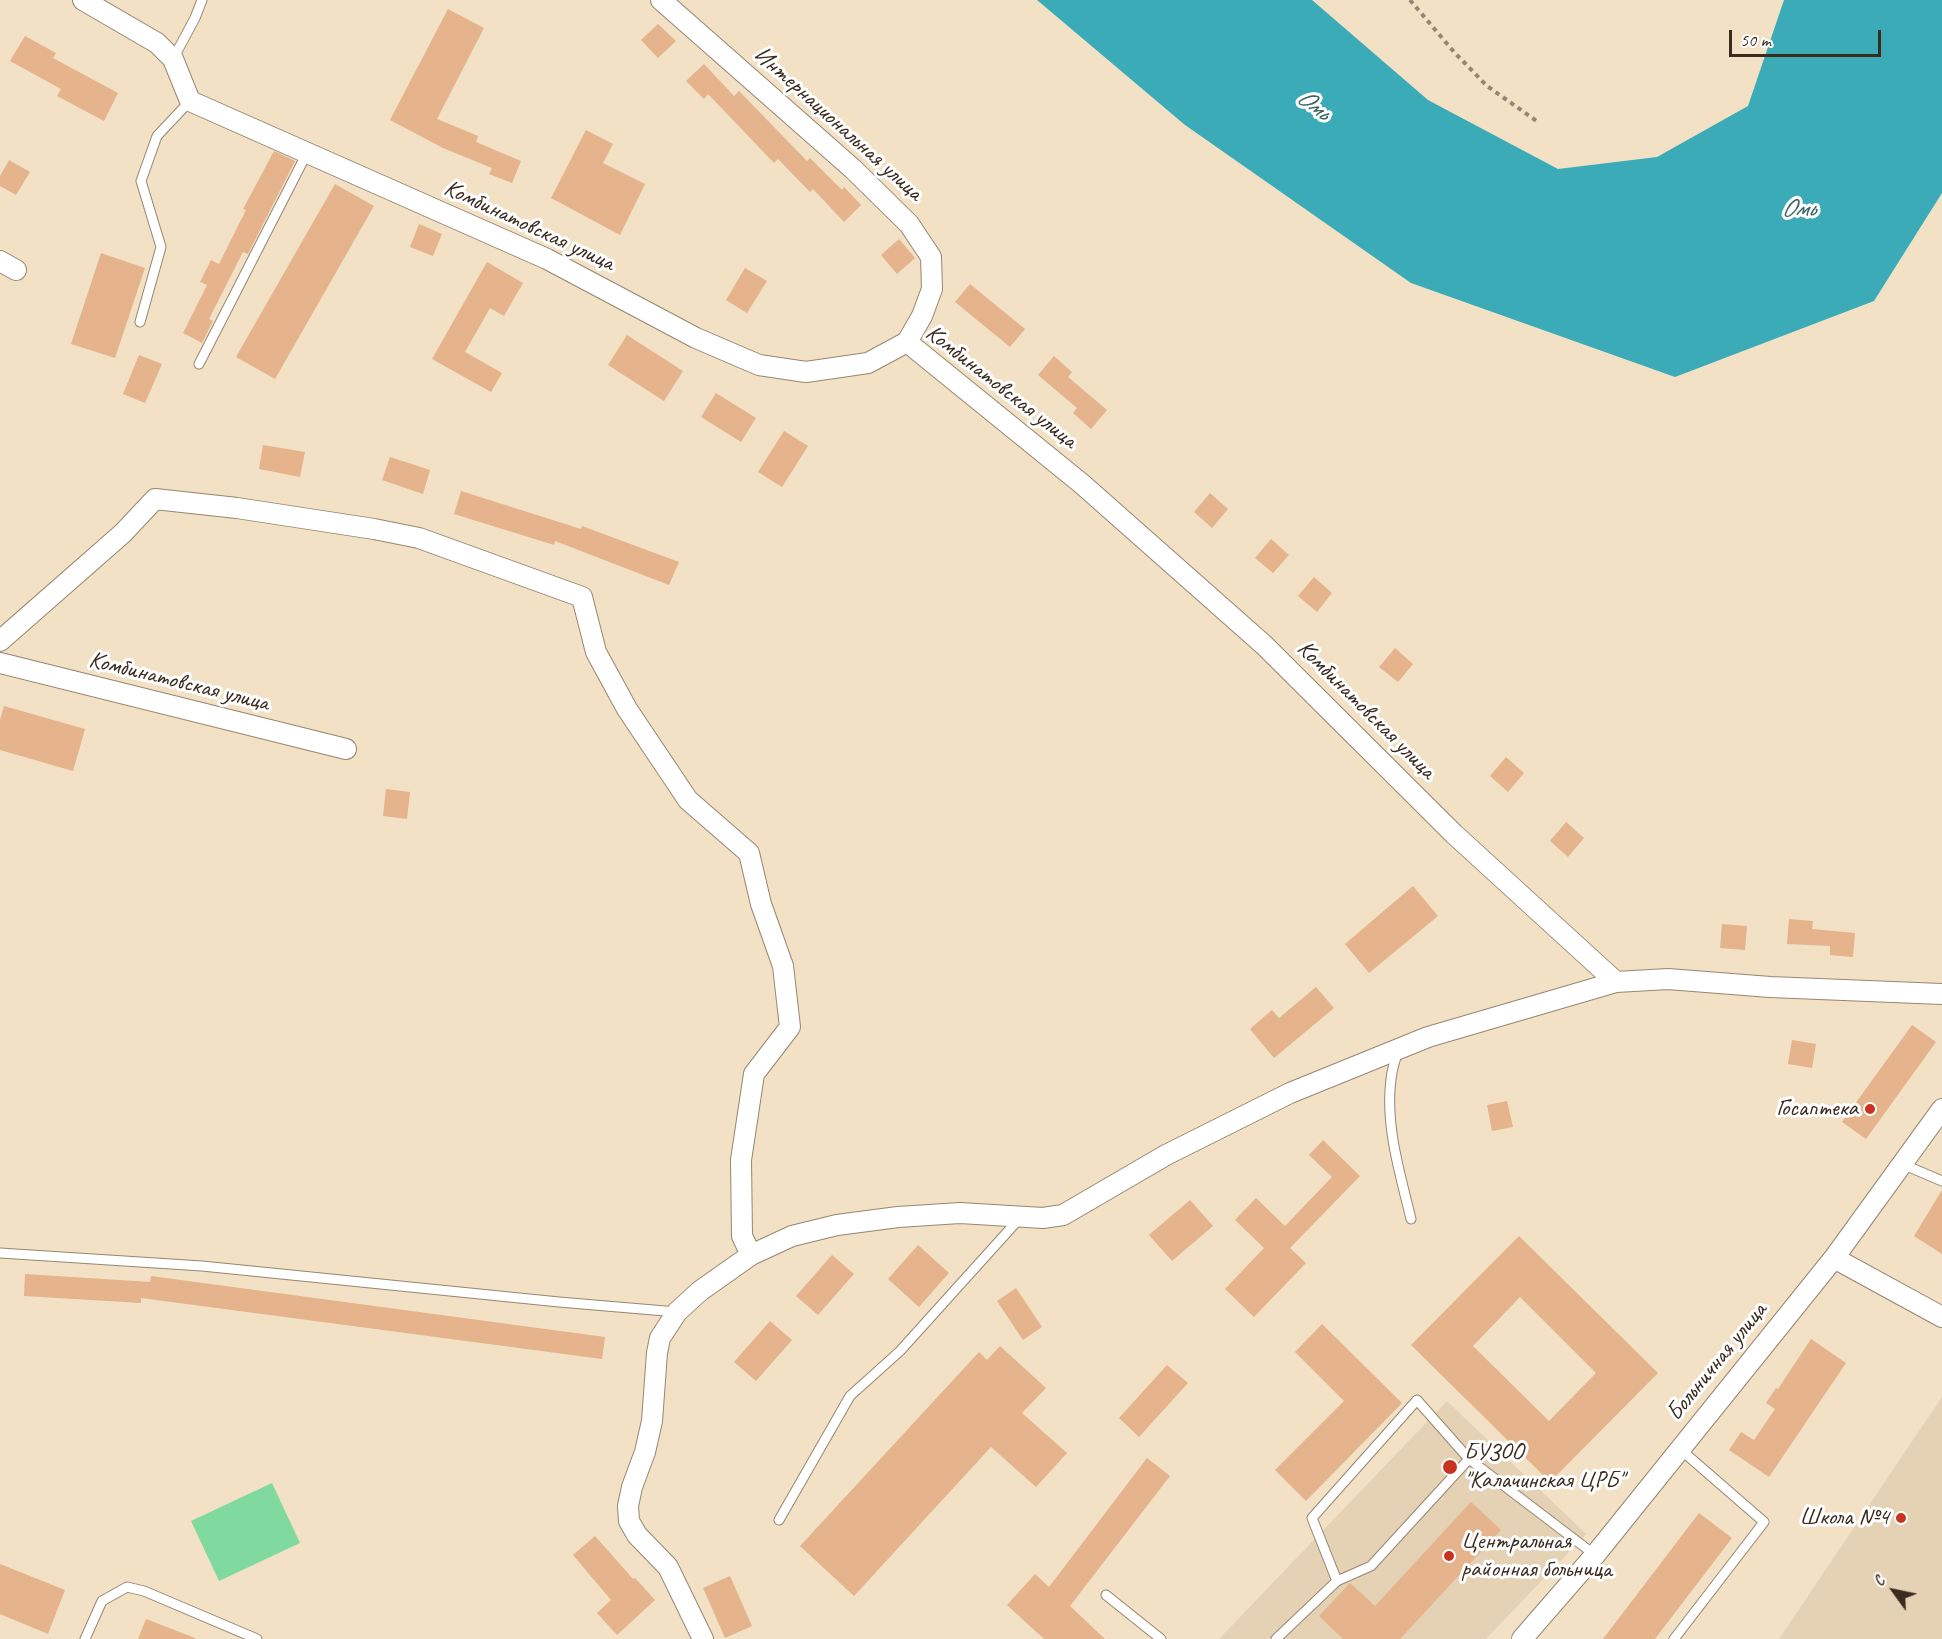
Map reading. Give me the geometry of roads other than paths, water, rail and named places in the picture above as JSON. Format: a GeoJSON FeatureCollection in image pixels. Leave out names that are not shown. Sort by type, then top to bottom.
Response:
{"type":"FeatureCollection","features":[{"type":"Feature","properties":{"kind":"street"},"geometry":{"type":"LineString","coordinates":[[83,0],[157,43],[173,58],[190,101]]}},
{"type":"Feature","properties":{"kind":"street","name":"Интернациональная улица"},"geometry":{"type":"LineString","coordinates":[[661,0],[853,169],[909,224],[931,257],[932,290],[922,316],[908,342]]}},
{"type":"Feature","properties":{"kind":"street","name":"Комбинатовская улица"},"geometry":{"type":"LineString","coordinates":[[190,101],[547,259],[696,338],[759,365],[806,372],[868,363],[908,342],[1082,484],[1264,645],[1454,834],[1616,982]]}},
{"type":"Feature","properties":{"kind":"street"},"geometry":{"type":"LineString","coordinates":[[0,641],[123,533],[155,499],[237,507],[419,538],[582,597],[596,652],[627,709],[688,800],[749,853],[761,904],[783,966],[790,1027],[754,1074],[741,1160],[742,1236],[751,1255]]}},
{"type":"Feature","properties":{"kind":"street","name":"Комбинатовская улица"},"geometry":{"type":"LineString","coordinates":[[0,663],[346,749]]}},
{"type":"Feature","properties":{"kind":"street"},"geometry":{"type":"LineString","coordinates":[[703,1639],[668,1567],[637,1535],[629,1521],[628,1506],[652,1421],[660,1338],[676,1312],[700,1291],[751,1255],[792,1236],[837,1225],[898,1217],[960,1213],[1020,1218],[1063,1215],[1166,1155],[1280,1098],[1428,1037],[1616,982],[1668,979],[1770,987],[1942,994]]}},
{"type":"Feature","properties":{"kind":"street","name":"Больничная улица"},"geometry":{"type":"LineString","coordinates":[[1522,1639],[1595,1555],[1834,1258],[1942,1109]]}},
{"type":"Feature","properties":{"kind":"street"},"geometry":{"type":"LineString","coordinates":[[1834,1258],[1942,1317]]}},
{"type":"Feature","properties":{"kind":"lane"},"geometry":{"type":"LineString","coordinates":[[173,58],[202,0]]}},
{"type":"Feature","properties":{"kind":"lane"},"geometry":{"type":"LineString","coordinates":[[140,322],[161,247],[141,181],[157,135],[190,101]]}},
{"type":"Feature","properties":{"kind":"lane"},"geometry":{"type":"LineString","coordinates":[[199,364],[307,153]]}},
{"type":"Feature","properties":{"kind":"lane"},"geometry":{"type":"LineString","coordinates":[[1399,1049],[1391,1077],[1389,1107],[1394,1148],[1411,1219]]}},
{"type":"Feature","properties":{"kind":"lane"},"geometry":{"type":"LineString","coordinates":[[1902,1164],[1942,1180]]}},
{"type":"Feature","properties":{"kind":"lane"},"geometry":{"type":"LineString","coordinates":[[779,1520],[850,1396],[900,1351],[1020,1218]]}},
{"type":"Feature","properties":{"kind":"lane"},"geometry":{"type":"LineString","coordinates":[[0,1253],[202,1266],[676,1312]]}},
{"type":"Feature","properties":{"kind":"lane"},"geometry":{"type":"LineString","coordinates":[[1337,1581],[1312,1518],[1417,1400],[1469,1459],[1595,1555]]}},
{"type":"Feature","properties":{"kind":"lane"},"geometry":{"type":"LineString","coordinates":[[1674,1639],[1764,1522],[1680,1449]]}},
{"type":"Feature","properties":{"kind":"lane"},"geometry":{"type":"LineString","coordinates":[[1276,1639],[1337,1581],[1371,1566],[1469,1459]]}},
{"type":"Feature","properties":{"kind":"lane"},"geometry":{"type":"LineString","coordinates":[[85,1639],[102,1601],[127,1587],[144,1591],[257,1639]]}},
{"type":"Feature","properties":{"kind":"lane"},"geometry":{"type":"LineString","coordinates":[[1106,1595],[1161,1639]]}},
{"type":"Feature","properties":{"kind":"water","name":"Омь"},"geometry":{"type":"Polygon","coordinates":[[[1037,0],[1312,0],[1428,100],[1558,169],[1657,157],[1748,106],[1784,0],[1942,0],[1942,193],[1874,301],[1675,377],[1411,283],[1185,125],[1037,0]]]}},
{"type":"Feature","properties":{"kind":"place","name":"Госаптека"},"geometry":{"type":"Point","coordinates":[1870,1109]}},
{"type":"Feature","properties":{"kind":"place","name":"БУЗОО \"Калачинская ЦРБ\""},"geometry":{"type":"Point","coordinates":[1450,1467]}},
{"type":"Feature","properties":{"kind":"place","name":"Школа №4"},"geometry":{"type":"Point","coordinates":[1901,1518]}},
{"type":"Feature","properties":{"kind":"place","name":"Центральная районная больница"},"geometry":{"type":"Point","coordinates":[1449,1556]}}]}
